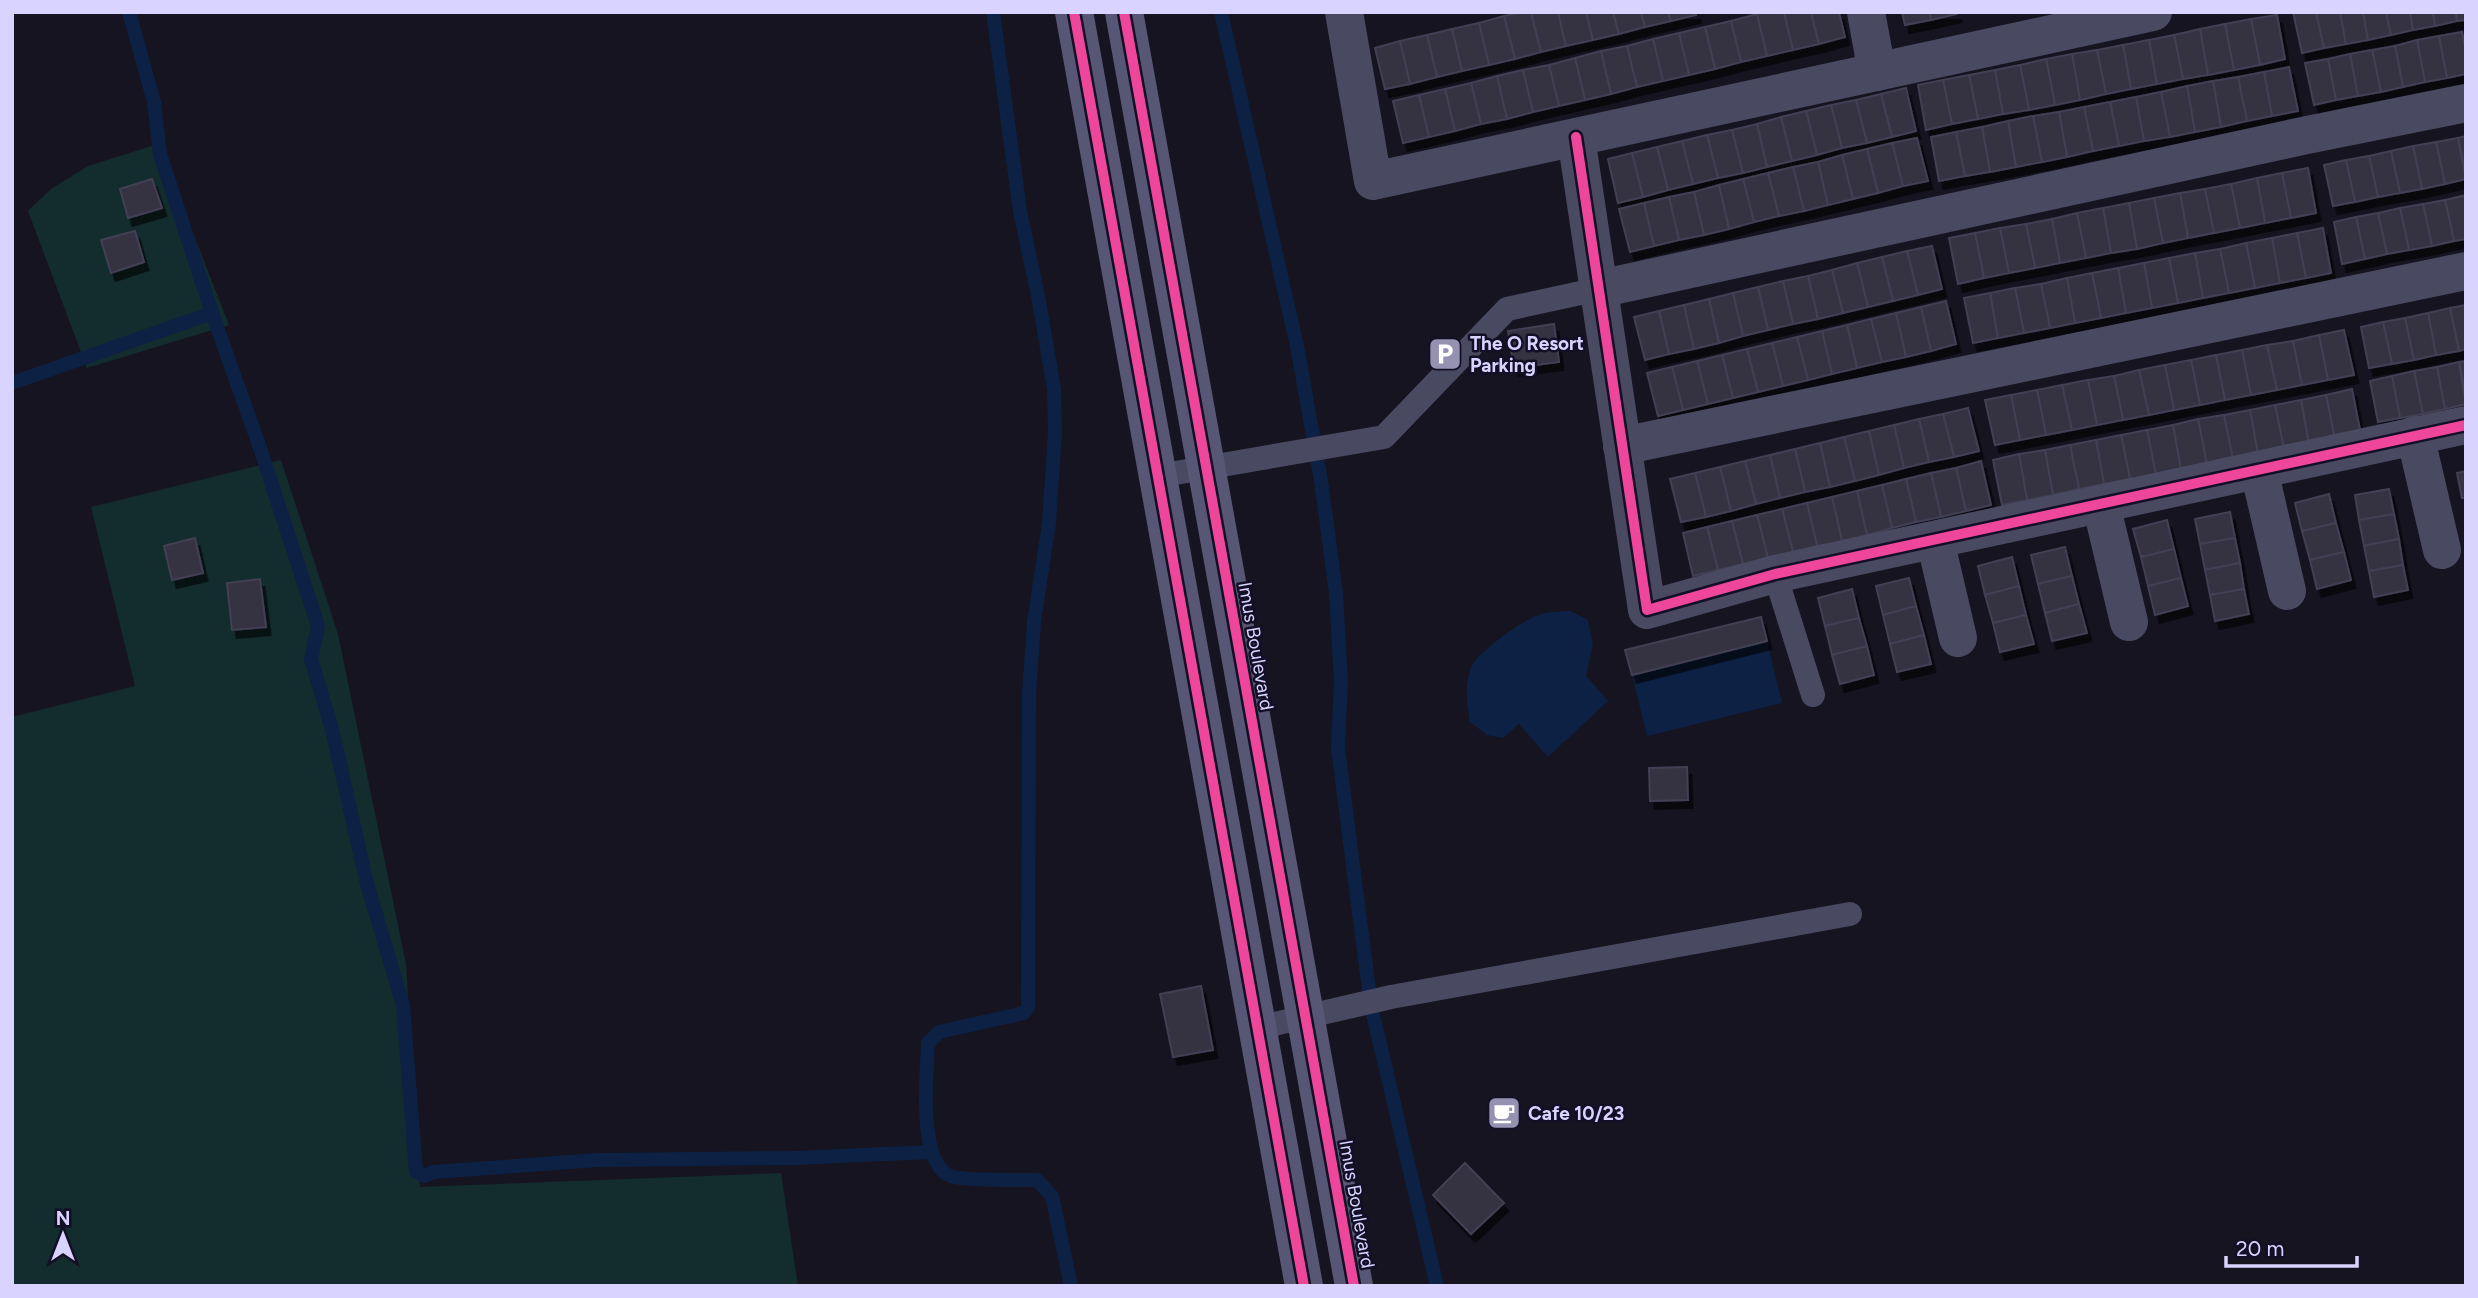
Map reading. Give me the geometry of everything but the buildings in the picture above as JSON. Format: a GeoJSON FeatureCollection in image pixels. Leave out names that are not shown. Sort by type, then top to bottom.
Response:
{"type":"FeatureCollection","features":[{"type":"Feature","properties":{"kind":"main road"},"geometry":{"type":"LineString","coordinates":[[1074,12],[1304,1286]]}},
{"type":"Feature","properties":{"kind":"main road","name":"Imus Boulevard"},"geometry":{"type":"LineString","coordinates":[[1124,12],[1354,1286]]}},
{"type":"Feature","properties":{"kind":"street"},"geometry":{"type":"LineString","coordinates":[[1866,12],[1877,72]]}},
{"type":"Feature","properties":{"kind":"street"},"geometry":{"type":"LineString","coordinates":[[1346,13],[1373,181],[2153,12]]}},
{"type":"Feature","properties":{"kind":"street"},"geometry":{"type":"LineString","coordinates":[[1599,289],[2466,103]]}},
{"type":"Feature","properties":{"kind":"street"},"geometry":{"type":"LineString","coordinates":[[1576,137],[1647,610],[1775,574],[2466,425]]}},
{"type":"Feature","properties":{"kind":"street"},"geometry":{"type":"LineString","coordinates":[[1622,446],[2466,271]]}},
{"type":"Feature","properties":{"kind":"street"},"geometry":{"type":"LineString","coordinates":[[2415,435],[2442,550]]}},
{"type":"Feature","properties":{"kind":"street"},"geometry":{"type":"LineString","coordinates":[[2259,470],[2287,591]]}},
{"type":"Feature","properties":{"kind":"street"},"geometry":{"type":"LineString","coordinates":[[2101,504],[2129,622]]}},
{"type":"Feature","properties":{"kind":"street"},"geometry":{"type":"LineString","coordinates":[[1935,540],[1958,638]]}},
{"type":"Feature","properties":{"kind":"lane"},"geometry":{"type":"LineString","coordinates":[[1158,476],[1384,437],[1507,309],[1599,289]]}},
{"type":"Feature","properties":{"kind":"lane"},"geometry":{"type":"LineString","coordinates":[[1775,574],[1813,695]]}},
{"type":"Feature","properties":{"kind":"lane"},"geometry":{"type":"LineString","coordinates":[[1257,1028],[1391,997],[1850,914]]}},
{"type":"Feature","properties":{"kind":"green space"},"geometry":{"type":"Polygon","coordinates":[[[158,144],[229,325],[87,368],[28,211],[51,189],[88,166],[158,144]]]}},
{"type":"Feature","properties":{"kind":"green space"},"geometry":{"type":"Polygon","coordinates":[[[281,460],[338,634],[406,964],[420,1187],[781,1173],[798,1286],[12,1286],[12,717],[135,686],[91,507],[281,460]]]}},
{"type":"Feature","properties":{"kind":"water"},"geometry":{"type":"Polygon","coordinates":[[[1570,611],[1588,620],[1593,644],[1586,676],[1608,701],[1548,757],[1519,724],[1503,738],[1487,735],[1470,722],[1467,682],[1475,661],[1511,630],[1531,618],[1546,613],[1570,611]]]}},
{"type":"Feature","properties":{"kind":"water"},"geometry":{"type":"Polygon","coordinates":[[[1767,641],[1782,703],[1647,736],[1632,675],[1767,641]]]}},
{"type":"Feature","properties":{"kind":"waterway"},"geometry":{"type":"LineString","coordinates":[[129,12],[154,102],[160,154],[318,626],[311,659],[332,729],[367,884],[403,1005],[416,1171],[424,1176],[433,1172],[598,1160],[795,1158],[931,1152]]}},
{"type":"Feature","properties":{"kind":"waterway"},"geometry":{"type":"LineString","coordinates":[[993,12],[1020,211],[1054,389],[1055,432],[1049,523],[1034,622],[1029,694],[1028,1008],[1024,1013],[939,1032],[928,1043],[926,1115],[932,1153],[940,1167],[950,1176],[1037,1180],[1052,1196],[1071,1286]]}},
{"type":"Feature","properties":{"kind":"waterway"},"geometry":{"type":"LineString","coordinates":[[1221,12],[1297,346],[1321,481],[1336,593],[1341,682],[1338,748],[1371,1006],[1437,1286]]}},
{"type":"Feature","properties":{"kind":"waterway"},"geometry":{"type":"LineString","coordinates":[[12,383],[212,313]]}},
{"type":"Feature","properties":{"kind":"cycle path"},"geometry":{"type":"LineString","coordinates":[[1074,12],[1304,1286]]}},
{"type":"Feature","properties":{"kind":"cycle path"},"geometry":{"type":"LineString","coordinates":[[1124,12],[1354,1286]]}},
{"type":"Feature","properties":{"kind":"cycle path"},"geometry":{"type":"LineString","coordinates":[[1576,137],[1647,610],[1775,574],[2466,425]]}},
{"type":"Feature","properties":{"kind":"place","name":"The O Resort Parking"},"geometry":{"type":"Point","coordinates":[1445,354]}},
{"type":"Feature","properties":{"kind":"place","name":"Cafe 10/23"},"geometry":{"type":"Point","coordinates":[1504,1113]}}]}
